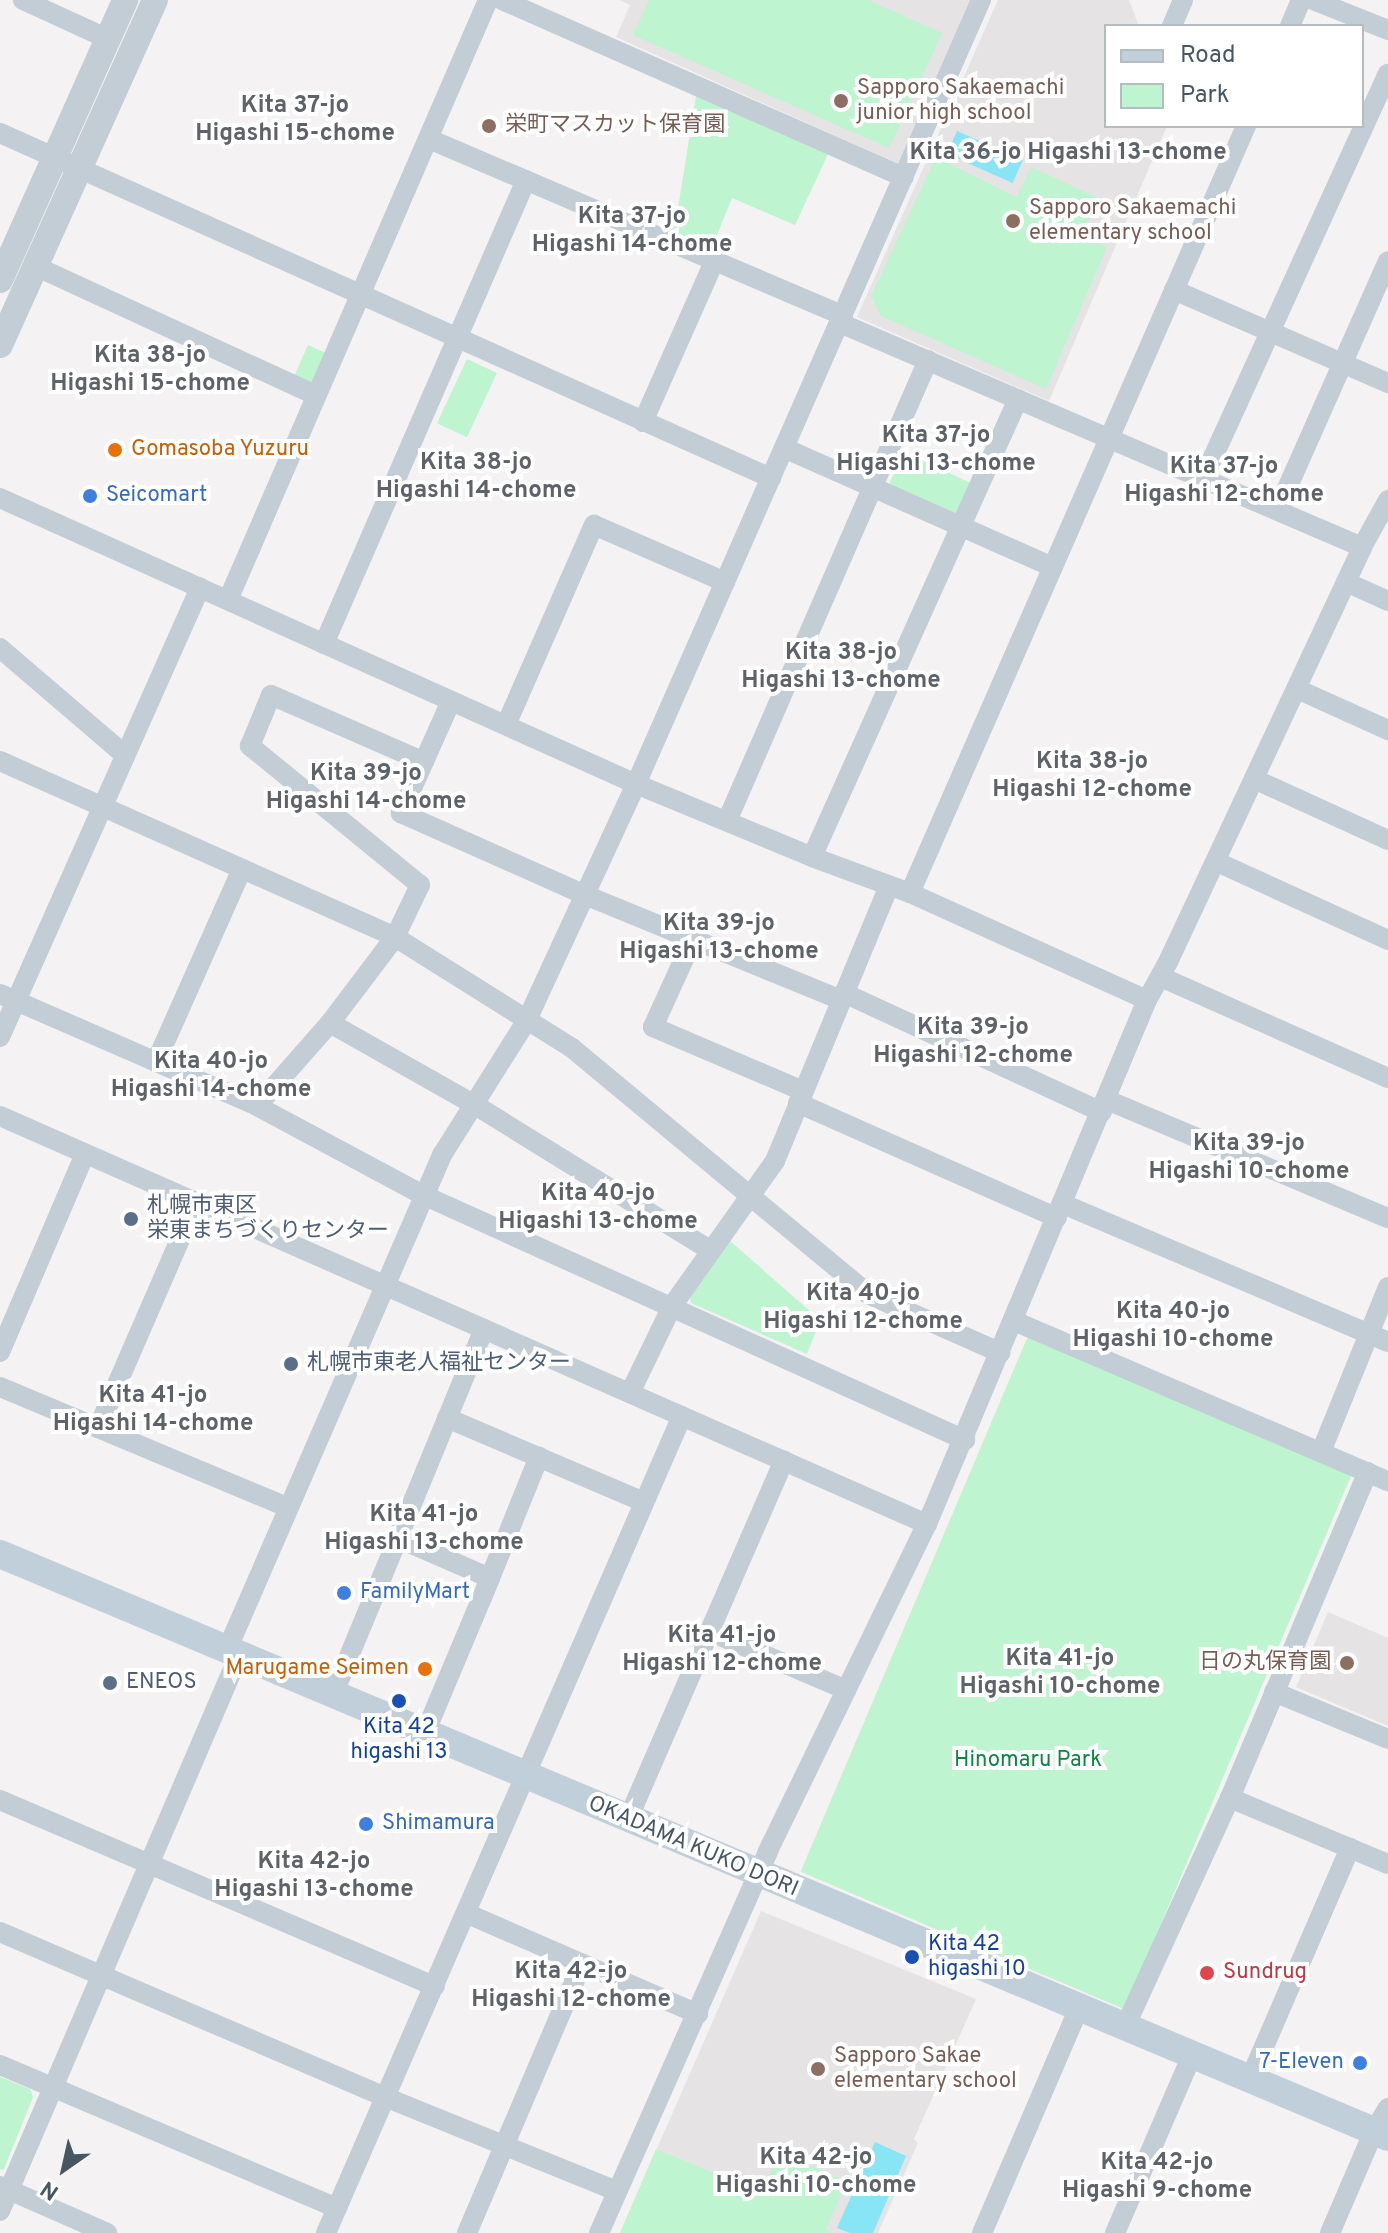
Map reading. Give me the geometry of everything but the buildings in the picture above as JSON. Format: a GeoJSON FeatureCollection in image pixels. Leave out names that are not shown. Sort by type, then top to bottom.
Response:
{"type":"FeatureCollection","features":[{"type":"Feature","properties":{"kind":"main road","name":"OKADAMA KUKO DORI"},"geometry":{"type":"LineString","coordinates":[[0,1554],[1250,2079],[1383,2125]]}},
{"type":"Feature","properties":{"kind":"street"},"geometry":{"type":"LineString","coordinates":[[23,0],[108,39]]}},
{"type":"Feature","properties":{"kind":"street"},"geometry":{"type":"LineString","coordinates":[[68,163],[108,39],[125,0]]}},
{"type":"Feature","properties":{"kind":"street"},"geometry":{"type":"LineString","coordinates":[[0,280],[68,163],[155,0]]}},
{"type":"Feature","properties":{"kind":"street"},"geometry":{"type":"LineString","coordinates":[[228,600],[488,0]]}},
{"type":"Feature","properties":{"kind":"street"},"geometry":{"type":"LineString","coordinates":[[502,0],[904,177]]}},
{"type":"Feature","properties":{"kind":"street"},"geometry":{"type":"LineString","coordinates":[[0,2211],[5,2188],[54,2087],[150,1863],[287,1507],[423,1195],[442,1155],[527,1020],[636,784],[981,0]]}},
{"type":"Feature","properties":{"kind":"street"},"geometry":{"type":"LineString","coordinates":[[1173,24],[1183,0]]}},
{"type":"Feature","properties":{"kind":"street"},"geometry":{"type":"LineString","coordinates":[[1291,24],[1301,0]]}},
{"type":"Feature","properties":{"kind":"street"},"geometry":{"type":"LineString","coordinates":[[1313,0],[1388,30]]}},
{"type":"Feature","properties":{"kind":"street"},"geometry":{"type":"LineString","coordinates":[[1364,128],[1388,74]]}},
{"type":"Feature","properties":{"kind":"street"},"geometry":{"type":"LineString","coordinates":[[910,893],[1245,128]]}},
{"type":"Feature","properties":{"kind":"street"},"geometry":{"type":"LineString","coordinates":[[1204,477],[1364,128]]}},
{"type":"Feature","properties":{"kind":"street"},"geometry":{"type":"LineString","coordinates":[[0,133],[771,478]]}},
{"type":"Feature","properties":{"kind":"street"},"geometry":{"type":"LineString","coordinates":[[429,139],[714,262],[928,360],[1362,547]]}},
{"type":"Feature","properties":{"kind":"street"},"geometry":{"type":"LineString","coordinates":[[324,644],[526,180]]}},
{"type":"Feature","properties":{"kind":"street"},"geometry":{"type":"LineString","coordinates":[[0,345],[15,257]]}},
{"type":"Feature","properties":{"kind":"street"},"geometry":{"type":"LineString","coordinates":[[15,257],[316,395]]}},
{"type":"Feature","properties":{"kind":"street"},"geometry":{"type":"LineString","coordinates":[[1278,509],[1388,261]]}},
{"type":"Feature","properties":{"kind":"street"},"geometry":{"type":"LineString","coordinates":[[643,422],[714,262]]}},
{"type":"Feature","properties":{"kind":"street"},"geometry":{"type":"LineString","coordinates":[[1174,290],[1388,383]]}},
{"type":"Feature","properties":{"kind":"street"},"geometry":{"type":"LineString","coordinates":[[727,821],[928,360]]}},
{"type":"Feature","properties":{"kind":"street"},"geometry":{"type":"LineString","coordinates":[[812,857],[1018,399]]}},
{"type":"Feature","properties":{"kind":"street"},"geometry":{"type":"LineString","coordinates":[[784,448],[1053,567]]}},
{"type":"Feature","properties":{"kind":"street"},"geometry":{"type":"LineString","coordinates":[[0,498],[636,784],[812,857],[910,893],[1147,1000]]}},
{"type":"Feature","properties":{"kind":"street"},"geometry":{"type":"LineString","coordinates":[[599,2233],[758,1874],[965,1440],[1147,1000],[1217,862],[1362,547],[1388,500]]}},
{"type":"Feature","properties":{"kind":"street"},"geometry":{"type":"LineString","coordinates":[[506,725],[594,525],[725,582]]}},
{"type":"Feature","properties":{"kind":"street"},"geometry":{"type":"LineString","coordinates":[[1346,582],[1388,601]]}},
{"type":"Feature","properties":{"kind":"street"},"geometry":{"type":"LineString","coordinates":[[0,1037],[8,997],[102,807],[200,587]]}},
{"type":"Feature","properties":{"kind":"street"},"geometry":{"type":"LineString","coordinates":[[0,648],[125,755]]}},
{"type":"Feature","properties":{"kind":"street"},"geometry":{"type":"LineString","coordinates":[[1297,689],[1388,730]]}},
{"type":"Feature","properties":{"kind":"street"},"geometry":{"type":"LineString","coordinates":[[257,1106],[330,1023],[395,937],[420,885],[250,746],[271,695],[424,762]]}},
{"type":"Feature","properties":{"kind":"street"},"geometry":{"type":"LineString","coordinates":[[451,701],[401,813],[585,895],[843,996],[1105,1106],[1388,1218]]}},
{"type":"Feature","properties":{"kind":"street"},"geometry":{"type":"LineString","coordinates":[[0,761],[395,937],[572,1048],[868,1294],[1001,1353]]}},
{"type":"Feature","properties":{"kind":"street"},"geometry":{"type":"LineString","coordinates":[[1254,779],[1388,840]]}},
{"type":"Feature","properties":{"kind":"street"},"geometry":{"type":"LineString","coordinates":[[1217,862],[1388,940]]}},
{"type":"Feature","properties":{"kind":"street"},"geometry":{"type":"LineString","coordinates":[[156,1062],[242,869]]}},
{"type":"Feature","properties":{"kind":"street"},"geometry":{"type":"LineString","coordinates":[[630,1393],[672,1306],[775,1161],[889,886]]}},
{"type":"Feature","properties":{"kind":"street"},"geometry":{"type":"LineString","coordinates":[[694,937],[653,1027],[801,1097],[1060,1211],[1388,1342]]}},
{"type":"Feature","properties":{"kind":"street"},"geometry":{"type":"LineString","coordinates":[[1161,977],[1388,1078]]}},
{"type":"Feature","properties":{"kind":"street"},"geometry":{"type":"LineString","coordinates":[[8,997],[257,1106],[423,1195],[965,1440]]}},
{"type":"Feature","properties":{"kind":"street"},"geometry":{"type":"LineString","coordinates":[[330,1023],[475,1105],[710,1250]]}},
{"type":"Feature","properties":{"kind":"street"},"geometry":{"type":"LineString","coordinates":[[0,1116],[927,1524]]}},
{"type":"Feature","properties":{"kind":"street"},"geometry":{"type":"LineString","coordinates":[[0,1352],[85,1154]]}},
{"type":"Feature","properties":{"kind":"street"},"geometry":{"type":"LineString","coordinates":[[98,1428],[196,1203]]}},
{"type":"Feature","properties":{"kind":"street"},"geometry":{"type":"LineString","coordinates":[[1321,1452],[1388,1287]]}},
{"type":"Feature","properties":{"kind":"street"},"geometry":{"type":"LineString","coordinates":[[1014,1321],[1388,1481]]}},
{"type":"Feature","properties":{"kind":"street"},"geometry":{"type":"LineString","coordinates":[[333,1695],[484,1329]]}},
{"type":"Feature","properties":{"kind":"street"},"geometry":{"type":"LineString","coordinates":[[0,1387],[287,1507]]}},
{"type":"Feature","properties":{"kind":"street"},"geometry":{"type":"LineString","coordinates":[[326,2233],[468,1914],[682,1416]]}},
{"type":"Feature","properties":{"kind":"street"},"geometry":{"type":"LineString","coordinates":[[447,1418],[644,1502]]}},
{"type":"Feature","properties":{"kind":"street"},"geometry":{"type":"LineString","coordinates":[[425,1733],[539,1457]]}},
{"type":"Feature","properties":{"kind":"street"},"geometry":{"type":"LineString","coordinates":[[628,1819],[784,1461]]}},
{"type":"Feature","properties":{"kind":"street"},"geometry":{"type":"LineString","coordinates":[[1125,2027],[1230,1798],[1368,1472]]}},
{"type":"Feature","properties":{"kind":"street"},"geometry":{"type":"LineString","coordinates":[[398,1538],[490,1578]]}},
{"type":"Feature","properties":{"kind":"street"},"geometry":{"type":"LineString","coordinates":[[711,1632],[846,1690]]}},
{"type":"Feature","properties":{"kind":"street"},"geometry":{"type":"LineString","coordinates":[[1274,1692],[1388,1739]]}},
{"type":"Feature","properties":{"kind":"street"},"geometry":{"type":"LineString","coordinates":[[1230,1798],[1388,1864]]}},
{"type":"Feature","properties":{"kind":"street"},"geometry":{"type":"LineString","coordinates":[[0,1800],[435,1986]]}},
{"type":"Feature","properties":{"kind":"street"},"geometry":{"type":"LineString","coordinates":[[1250,2079],[1350,1848]]}},
{"type":"Feature","properties":{"kind":"street"},"geometry":{"type":"LineString","coordinates":[[468,1914],[698,2014]]}},
{"type":"Feature","properties":{"kind":"street"},"geometry":{"type":"LineString","coordinates":[[0,1932],[385,2097],[617,2191]]}},
{"type":"Feature","properties":{"kind":"street"},"geometry":{"type":"LineString","coordinates":[[467,2233],[582,1964]]}},
{"type":"Feature","properties":{"kind":"street"},"geometry":{"type":"LineString","coordinates":[[982,2233],[1079,2008]]}},
{"type":"Feature","properties":{"kind":"street"},"geometry":{"type":"LineString","coordinates":[[1115,2233],[1192,2055]]}},
{"type":"Feature","properties":{"kind":"street"},"geometry":{"type":"LineString","coordinates":[[0,2065],[337,2208]]}},
{"type":"Feature","properties":{"kind":"street"},"geometry":{"type":"LineString","coordinates":[[1330,2233],[1383,2125]]}},
{"type":"Feature","properties":{"kind":"street"},"geometry":{"type":"LineString","coordinates":[[5,2188],[107,2233]]}},
{"type":"Feature","properties":{"kind":"shaded area","name":"Sapporo Sakaemachi junior high school"},"geometry":{"type":"Polygon","coordinates":[[[619,0],[970,0],[898,164],[616,37],[630,5],[619,0]]]}},
{"type":"Feature","properties":{"kind":"shaded area","name":"Sapporo Sakaemachi elementary school"},"geometry":{"type":"Polygon","coordinates":[[[998,0],[1129,0],[1138,24],[1104,24],[1104,128],[1166,128],[1049,401],[857,317],[998,0]]]}},
{"type":"Feature","properties":{"kind":"shaded area","name":"日の丸保育園"},"geometry":{"type":"Polygon","coordinates":[[[1328,1612],[1388,1638],[1388,1726],[1296,1687],[1328,1612]]]}},
{"type":"Feature","properties":{"kind":"shaded area","name":"Sapporo Sakae elementary school"},"geometry":{"type":"Polygon","coordinates":[[[761,1911],[976,1999],[914,2139],[918,2143],[878,2233],[620,2233],[761,1911]]]}},
{"type":"Feature","properties":{"kind":"green space","name":"Sapporo Sakaemachi junior high school"},"geometry":{"type":"Polygon","coordinates":[[[649,0],[868,0],[942,33],[889,148],[633,35],[649,0]]]}},
{"type":"Feature","properties":{"kind":"green space"},"geometry":{"type":"Polygon","coordinates":[[[696,96],[828,154],[795,225],[732,198],[710,252],[668,233],[678,208],[696,96]]]}},
{"type":"Feature","properties":{"kind":"green space"},"geometry":{"type":"Polygon","coordinates":[[[936,157],[1016,197],[1031,167],[1098,198],[1082,235],[1107,247],[1046,389],[881,316],[871,296],[936,157]]]}},
{"type":"Feature","properties":{"kind":"green space"},"geometry":{"type":"Polygon","coordinates":[[[308,345],[328,354],[313,387],[293,378],[308,345]]]}},
{"type":"Feature","properties":{"kind":"green space"},"geometry":{"type":"Polygon","coordinates":[[[467,359],[497,373],[467,437],[437,423],[467,359]]]}},
{"type":"Feature","properties":{"kind":"green space"},"geometry":{"type":"Polygon","coordinates":[[[904,452],[973,484],[957,518],[888,486],[904,452]]]}},
{"type":"Feature","properties":{"kind":"green space"},"geometry":{"type":"Polygon","coordinates":[[[730,1241],[820,1320],[807,1354],[691,1303],[690,1297],[730,1241]]]}},
{"type":"Feature","properties":{"kind":"green space","name":"Hinomaru Park"},"geometry":{"type":"Polygon","coordinates":[[[1028,1336],[1352,1474],[1125,2009],[801,1872],[1028,1336]]]}},
{"type":"Feature","properties":{"kind":"green space"},"geometry":{"type":"Polygon","coordinates":[[[0,2077],[30,2089],[33,2097],[4,2169],[0,2170],[0,2077]]]}},
{"type":"Feature","properties":{"kind":"green space"},"geometry":{"type":"Polygon","coordinates":[[[656,2149],[761,2193],[779,2153],[846,2181],[826,2230],[832,2233],[620,2233],[656,2149]]]}},
{"type":"Feature","properties":{"kind":"water"},"geometry":{"type":"Polygon","coordinates":[[[957,131],[1023,160],[1013,183],[947,154],[957,131]]]}},
{"type":"Feature","properties":{"kind":"water"},"geometry":{"type":"Polygon","coordinates":[[[875,2142],[906,2156],[873,2233],[850,2233],[837,2228],[875,2142]]]}},
{"type":"Feature","properties":{"kind":"place","name":"Sapporo Sakaemachi junior high school"},"geometry":{"type":"Point","coordinates":[841,101]}},
{"type":"Feature","properties":{"kind":"place","name":"栄町マスカット保育園"},"geometry":{"type":"Point","coordinates":[489,126]}},
{"type":"Feature","properties":{"kind":"place","name":"Sapporo Sakaemachi elementary school"},"geometry":{"type":"Point","coordinates":[1013,221]}},
{"type":"Feature","properties":{"kind":"place","name":"Gomasoba Yuzuru"},"geometry":{"type":"Point","coordinates":[115,450]}},
{"type":"Feature","properties":{"kind":"place","name":"Seicomart"},"geometry":{"type":"Point","coordinates":[90,496]}},
{"type":"Feature","properties":{"kind":"place","name":"札幌市東区 栄東まちづくりセンター"},"geometry":{"type":"Point","coordinates":[131,1219]}},
{"type":"Feature","properties":{"kind":"place","name":"札幌市東老人福祉センター"},"geometry":{"type":"Point","coordinates":[291,1364]}},
{"type":"Feature","properties":{"kind":"place","name":"FamilyMart"},"geometry":{"type":"Point","coordinates":[344,1593]}},
{"type":"Feature","properties":{"kind":"place","name":"日の丸保育園"},"geometry":{"type":"Point","coordinates":[1347,1663]}},
{"type":"Feature","properties":{"kind":"place","name":"Marugame Seimen"},"geometry":{"type":"Point","coordinates":[425,1669]}},
{"type":"Feature","properties":{"kind":"place","name":"ENEOS"},"geometry":{"type":"Point","coordinates":[110,1683]}},
{"type":"Feature","properties":{"kind":"place","name":"Kita 42 higashi 13"},"geometry":{"type":"Point","coordinates":[399,1701]}},
{"type":"Feature","properties":{"kind":"place","name":"Shimamura"},"geometry":{"type":"Point","coordinates":[366,1824]}},
{"type":"Feature","properties":{"kind":"place","name":"Kita 42 higashi 10"},"geometry":{"type":"Point","coordinates":[912,1957]}},
{"type":"Feature","properties":{"kind":"place","name":"Sundrug"},"geometry":{"type":"Point","coordinates":[1207,1973]}},
{"type":"Feature","properties":{"kind":"place","name":"7-Eleven"},"geometry":{"type":"Point","coordinates":[1360,2063]}},
{"type":"Feature","properties":{"kind":"place","name":"Sapporo Sakae elementary school"},"geometry":{"type":"Point","coordinates":[818,2069]}},
{"type":"Feature","properties":{"kind":"district","name":"Kita 37-jo Higashi 15-chome"},"geometry":{"type":"Point","coordinates":[295,121]}},
{"type":"Feature","properties":{"kind":"district","name":"Kita 36-jo Higashi 13-chome"},"geometry":{"type":"Point","coordinates":[1068,154]}},
{"type":"Feature","properties":{"kind":"district","name":"Kita 37-jo Higashi 14-chome"},"geometry":{"type":"Point","coordinates":[632,232]}},
{"type":"Feature","properties":{"kind":"district","name":"Kita 38-jo Higashi 15-chome"},"geometry":{"type":"Point","coordinates":[150,371]}},
{"type":"Feature","properties":{"kind":"district","name":"Kita 37-jo Higashi 13-chome"},"geometry":{"type":"Point","coordinates":[936,451]}},
{"type":"Feature","properties":{"kind":"district","name":"Kita 38-jo Higashi 14-chome"},"geometry":{"type":"Point","coordinates":[476,478]}},
{"type":"Feature","properties":{"kind":"district","name":"Kita 37-jo Higashi 12-chome"},"geometry":{"type":"Point","coordinates":[1224,482]}},
{"type":"Feature","properties":{"kind":"district","name":"Kita 38-jo Higashi 13-chome"},"geometry":{"type":"Point","coordinates":[841,668]}},
{"type":"Feature","properties":{"kind":"district","name":"Kita 38-jo Higashi 12-chome"},"geometry":{"type":"Point","coordinates":[1092,777]}},
{"type":"Feature","properties":{"kind":"district","name":"Kita 39-jo Higashi 14-chome"},"geometry":{"type":"Point","coordinates":[366,789]}},
{"type":"Feature","properties":{"kind":"district","name":"Kita 39-jo Higashi 13-chome"},"geometry":{"type":"Point","coordinates":[719,939]}},
{"type":"Feature","properties":{"kind":"district","name":"Kita 39-jo Higashi 12-chome"},"geometry":{"type":"Point","coordinates":[973,1043]}},
{"type":"Feature","properties":{"kind":"district","name":"Kita 40-jo Higashi 14-chome"},"geometry":{"type":"Point","coordinates":[211,1077]}},
{"type":"Feature","properties":{"kind":"district","name":"Kita 39-jo Higashi 10-chome"},"geometry":{"type":"Point","coordinates":[1249,1159]}},
{"type":"Feature","properties":{"kind":"district","name":"Kita 40-jo Higashi 13-chome"},"geometry":{"type":"Point","coordinates":[598,1209]}},
{"type":"Feature","properties":{"kind":"district","name":"Kita 40-jo Higashi 12-chome"},"geometry":{"type":"Point","coordinates":[863,1309]}},
{"type":"Feature","properties":{"kind":"district","name":"Kita 40-jo Higashi 10-chome"},"geometry":{"type":"Point","coordinates":[1173,1327]}},
{"type":"Feature","properties":{"kind":"district","name":"Kita 41-jo Higashi 14-chome"},"geometry":{"type":"Point","coordinates":[153,1411]}},
{"type":"Feature","properties":{"kind":"district","name":"Kita 41-jo Higashi 13-chome"},"geometry":{"type":"Point","coordinates":[424,1530]}},
{"type":"Feature","properties":{"kind":"district","name":"Kita 41-jo Higashi 12-chome"},"geometry":{"type":"Point","coordinates":[722,1651]}},
{"type":"Feature","properties":{"kind":"district","name":"Kita 41-jo Higashi 10-chome"},"geometry":{"type":"Point","coordinates":[1060,1674]}},
{"type":"Feature","properties":{"kind":"district","name":"Kita 42-jo Higashi 13-chome"},"geometry":{"type":"Point","coordinates":[314,1877]}},
{"type":"Feature","properties":{"kind":"district","name":"Kita 42-jo Higashi 12-chome"},"geometry":{"type":"Point","coordinates":[571,1987]}},
{"type":"Feature","properties":{"kind":"district","name":"Kita 42-jo Higashi 10-chome"},"geometry":{"type":"Point","coordinates":[816,2173]}},
{"type":"Feature","properties":{"kind":"district","name":"Kita 42-jo Higashi 9-chome"},"geometry":{"type":"Point","coordinates":[1157,2178]}}]}
